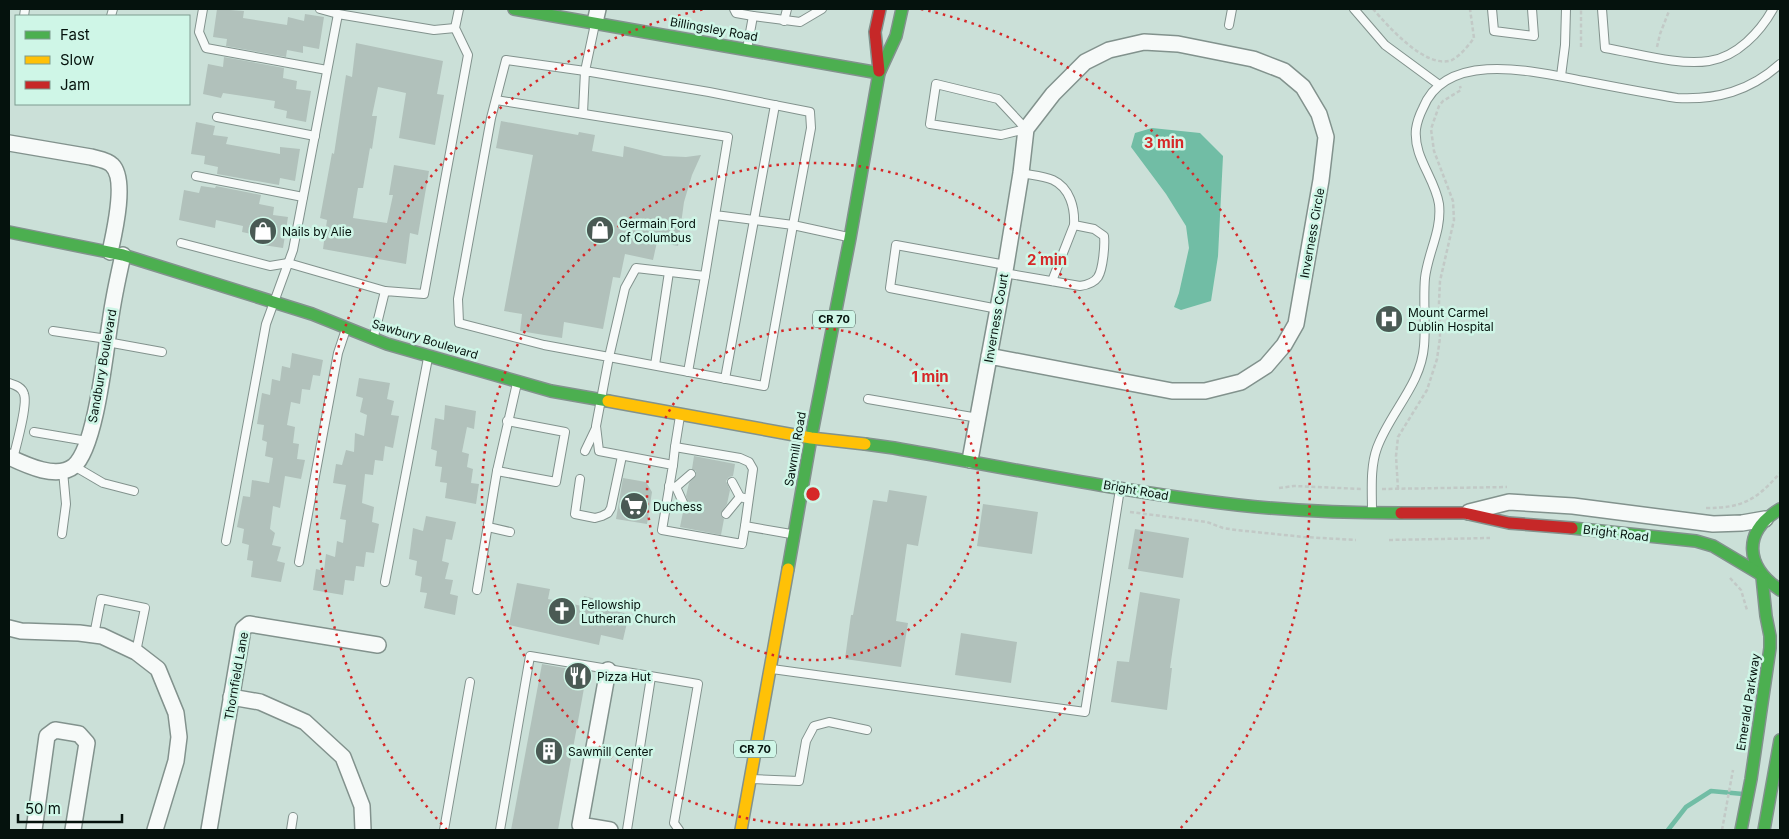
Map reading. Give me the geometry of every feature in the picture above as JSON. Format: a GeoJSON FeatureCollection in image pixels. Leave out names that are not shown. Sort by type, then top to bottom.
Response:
{"type":"FeatureCollection","features":[{"type":"Feature","properties":{"kind":"street","name":"Billingsley Road"},"geometry":{"type":"LineString","coordinates":[[514,9],[597,16],[746,49],[879,73]]}},
{"type":"Feature","properties":{"kind":"street","name":"Sawmill Road"},"geometry":{"type":"LineString","coordinates":[[879,73],[875,32],[880,9]]}},
{"type":"Feature","properties":{"kind":"street","name":"Sawmill Road"},"geometry":{"type":"LineString","coordinates":[[741,830],[879,73],[896,36],[902,9]]}},
{"type":"Feature","properties":{"kind":"street","name":"Inverness Circle"},"geometry":{"type":"LineString","coordinates":[[989,356],[1172,391],[1205,391],[1241,382],[1266,366],[1284,345],[1296,324],[1321,180],[1326,137],[1320,114],[1303,87],[1284,71],[1253,59],[1178,44],[1144,42],[1109,50],[1085,62],[1053,94],[1026,129]]}},
{"type":"Feature","properties":{"kind":"street","name":"Inverness Court"},"geometry":{"type":"LineString","coordinates":[[970,460],[1005,269],[1021,173],[1026,129]]}},
{"type":"Feature","properties":{"kind":"street","name":"Sandbury Boulevard"},"geometry":{"type":"LineString","coordinates":[[9,143],[104,160],[113,166],[118,174],[119,185],[115,230],[117,254],[107,341],[97,404],[81,456],[68,468]]}},
{"type":"Feature","properties":{"kind":"street","name":"Sawbury Boulevard"},"geometry":{"type":"LineString","coordinates":[[9,232],[117,254],[312,314],[387,344],[517,382],[680,415],[811,438]]}},
{"type":"Feature","properties":{"kind":"street","name":"Bright Road"},"geometry":{"type":"LineString","coordinates":[[811,438],[894,448],[1120,487],[1240,505],[1287,510],[1372,513],[1464,513],[1509,523],[1592,529],[1696,541],[1713,546],[1780,590]]}},
{"type":"Feature","properties":{"kind":"street"},"geometry":{"type":"LineString","coordinates":[[11,458],[51,471],[68,468]]}},
{"type":"Feature","properties":{"kind":"street","name":"Bright Road"},"geometry":{"type":"LineString","coordinates":[[1464,513],[1509,502],[1573,506],[1713,524],[1742,523],[1776,511]]}},
{"type":"Feature","properties":{"kind":"street","name":"Emerald Parkway"},"geometry":{"type":"LineString","coordinates":[[1741,830],[1770,648],[1761,576],[1754,560],[1753,545],[1757,531],[1776,511]]}},
{"type":"Feature","properties":{"kind":"street","name":"Thornfield Lane"},"geometry":{"type":"LineString","coordinates":[[209,830],[243,629],[249,624],[378,645]]}},
{"type":"Feature","properties":{"kind":"street"},"geometry":{"type":"LineString","coordinates":[[9,628],[21,631],[102,636],[136,652],[158,669],[176,713],[179,737],[176,761],[155,830]]}},
{"type":"Feature","properties":{"kind":"street"},"geometry":{"type":"LineString","coordinates":[[608,670],[580,824],[610,830]]}},
{"type":"Feature","properties":{"kind":"street"},"geometry":{"type":"LineString","coordinates":[[232,697],[260,702],[305,722],[342,757],[362,806],[362,830]]}},
{"type":"Feature","properties":{"kind":"street"},"geometry":{"type":"LineString","coordinates":[[34,830],[47,736],[55,730],[79,734],[87,744],[73,830]]}},
{"type":"Feature","properties":{"kind":"street"},"geometry":{"type":"LineString","coordinates":[[1764,830],[1780,740]]}},
{"type":"Feature","properties":{"kind":"lane"},"geometry":{"type":"LineString","coordinates":[[203,9],[199,32],[206,48],[327,70]]}},
{"type":"Feature","properties":{"kind":"lane"},"geometry":{"type":"LineString","coordinates":[[320,9],[338,14],[434,30],[455,28]]}},
{"type":"Feature","properties":{"kind":"lane"},"geometry":{"type":"LineString","coordinates":[[181,242],[270,266],[288,263],[385,291],[424,294],[468,55],[455,28],[458,9]]}},
{"type":"Feature","properties":{"kind":"lane"},"geometry":{"type":"LineString","coordinates":[[734,9],[736,13],[800,22],[822,9]]}},
{"type":"Feature","properties":{"kind":"lane"},"geometry":{"type":"LineString","coordinates":[[784,21],[787,9]]}},
{"type":"Feature","properties":{"kind":"lane"},"geometry":{"type":"LineString","coordinates":[[1229,25],[1232,9]]}},
{"type":"Feature","properties":{"kind":"lane"},"geometry":{"type":"LineString","coordinates":[[1354,9],[1385,45],[1438,84]]}},
{"type":"Feature","properties":{"kind":"lane"},"geometry":{"type":"LineString","coordinates":[[1492,9],[1494,31],[1534,36],[1532,9]]}},
{"type":"Feature","properties":{"kind":"lane"},"geometry":{"type":"LineString","coordinates":[[1561,76],[1565,45],[1566,9]]}},
{"type":"Feature","properties":{"kind":"lane"},"geometry":{"type":"LineString","coordinates":[[1602,9],[1605,48],[1684,62],[1697,62],[1718,58],[1737,49],[1759,29],[1773,9]]}},
{"type":"Feature","properties":{"kind":"lane"},"geometry":{"type":"LineString","coordinates":[[226,541],[266,324],[294,250],[338,14]]}},
{"type":"Feature","properties":{"kind":"lane"},"geometry":{"type":"LineString","coordinates":[[583,114],[585,70],[597,16]]}},
{"type":"Feature","properties":{"kind":"lane"},"geometry":{"type":"LineString","coordinates":[[746,49],[753,16]]}},
{"type":"Feature","properties":{"kind":"lane"},"geometry":{"type":"LineString","coordinates":[[506,60],[585,70],[810,112],[811,128],[764,386],[544,345],[459,323],[458,299],[491,118],[496,100],[506,60]]}},
{"type":"Feature","properties":{"kind":"lane"},"geometry":{"type":"LineString","coordinates":[[1372,513],[1372,475],[1377,449],[1390,418],[1413,385],[1421,363],[1424,346],[1423,313],[1426,276],[1438,229],[1439,217],[1436,195],[1417,148],[1416,128],[1424,105],[1438,84],[1455,75],[1493,69],[1514,69],[1561,76],[1662,96],[1693,99],[1724,96],[1771,72],[1780,64]]}},
{"type":"Feature","properties":{"kind":"lane"},"geometry":{"type":"LineString","coordinates":[[936,84],[998,98],[1026,129],[1002,135],[930,124],[936,84]]}},
{"type":"Feature","properties":{"kind":"lane"},"geometry":{"type":"LineString","coordinates":[[496,100],[728,136],[688,372]]}},
{"type":"Feature","properties":{"kind":"lane"},"geometry":{"type":"LineString","coordinates":[[725,379],[775,105]]}},
{"type":"Feature","properties":{"kind":"lane"},"geometry":{"type":"LineString","coordinates":[[217,118],[315,136]]}},
{"type":"Feature","properties":{"kind":"lane"},"geometry":{"type":"LineString","coordinates":[[1021,173],[1053,179],[1063,187],[1070,197],[1075,212],[1074,225],[1052,281]]}},
{"type":"Feature","properties":{"kind":"lane"},"geometry":{"type":"LineString","coordinates":[[196,176],[303,197]]}},
{"type":"Feature","properties":{"kind":"lane"},"geometry":{"type":"LineString","coordinates":[[716,215],[793,225],[850,238]]}},
{"type":"Feature","properties":{"kind":"lane"},"geometry":{"type":"LineString","coordinates":[[998,310],[890,288],[896,245],[1080,286],[1090,284],[1098,277],[1106,246],[1104,236],[1094,229],[1074,225]]}},
{"type":"Feature","properties":{"kind":"lane"},"geometry":{"type":"LineString","coordinates":[[585,451],[596,426],[609,356],[625,288],[636,268],[705,276]]}},
{"type":"Feature","properties":{"kind":"lane"},"geometry":{"type":"LineString","coordinates":[[655,365],[669,272]]}},
{"type":"Feature","properties":{"kind":"lane"},"geometry":{"type":"LineString","coordinates":[[373,338],[385,291]]}},
{"type":"Feature","properties":{"kind":"lane"},"geometry":{"type":"LineString","coordinates":[[299,562],[338,353],[346,328]]}},
{"type":"Feature","properties":{"kind":"lane"},"geometry":{"type":"LineString","coordinates":[[53,331],[162,352]]}},
{"type":"Feature","properties":{"kind":"lane"},"geometry":{"type":"LineString","coordinates":[[385,582],[428,356]]}},
{"type":"Feature","properties":{"kind":"lane"},"geometry":{"type":"LineString","coordinates":[[477,590],[497,471],[517,382]]}},
{"type":"Feature","properties":{"kind":"lane"},"geometry":{"type":"LineString","coordinates":[[9,383],[21,388],[25,395],[11,458]]}},
{"type":"Feature","properties":{"kind":"lane"},"geometry":{"type":"LineString","coordinates":[[868,399],[978,418]]}},
{"type":"Feature","properties":{"kind":"lane"},"geometry":{"type":"LineString","coordinates":[[675,446],[740,458],[749,462],[753,470],[744,498],[745,526],[742,544],[662,530],[673,487],[673,465],[675,446],[680,415]]}},
{"type":"Feature","properties":{"kind":"lane"},"geometry":{"type":"LineString","coordinates":[[497,471],[556,482],[558,474],[566,432],[507,421]]}},
{"type":"Feature","properties":{"kind":"lane"},"geometry":{"type":"LineString","coordinates":[[596,426],[599,451],[673,465]]}},
{"type":"Feature","properties":{"kind":"lane"},"geometry":{"type":"LineString","coordinates":[[34,432],[87,440]]}},
{"type":"Feature","properties":{"kind":"lane"},"geometry":{"type":"LineString","coordinates":[[580,479],[575,514],[594,518],[602,516],[611,508],[622,456]]}},
{"type":"Feature","properties":{"kind":"lane"},"geometry":{"type":"LineString","coordinates":[[62,534],[68,468],[103,483],[134,491]]}},
{"type":"Feature","properties":{"kind":"lane"},"geometry":{"type":"LineString","coordinates":[[673,487],[691,474]]}},
{"type":"Feature","properties":{"kind":"lane"},"geometry":{"type":"LineString","coordinates":[[732,482],[744,498]]}},
{"type":"Feature","properties":{"kind":"lane"},"geometry":{"type":"LineString","coordinates":[[673,487],[684,507]]}},
{"type":"Feature","properties":{"kind":"lane"},"geometry":{"type":"LineString","coordinates":[[770,668],[1085,712],[1120,487]]}},
{"type":"Feature","properties":{"kind":"lane"},"geometry":{"type":"LineString","coordinates":[[726,514],[744,498]]}},
{"type":"Feature","properties":{"kind":"lane"},"geometry":{"type":"LineString","coordinates":[[488,526],[510,532]]}},
{"type":"Feature","properties":{"kind":"lane"},"geometry":{"type":"LineString","coordinates":[[745,526],[794,535]]}},
{"type":"Feature","properties":{"kind":"lane"},"geometry":{"type":"LineString","coordinates":[[94,635],[101,599],[145,608],[136,652]]}},
{"type":"Feature","properties":{"kind":"lane"},"geometry":{"type":"LineString","coordinates":[[500,830],[530,656],[698,684],[674,823],[679,830]]}},
{"type":"Feature","properties":{"kind":"lane"},"geometry":{"type":"LineString","coordinates":[[627,830],[651,677]]}},
{"type":"Feature","properties":{"kind":"lane"},"geometry":{"type":"LineString","coordinates":[[444,830],[470,682]]}},
{"type":"Feature","properties":{"kind":"lane"},"geometry":{"type":"LineString","coordinates":[[750,779],[799,781],[806,741],[814,726],[829,722],[867,730]]}},
{"type":"Feature","properties":{"kind":"lane"},"geometry":{"type":"LineString","coordinates":[[290,830],[293,817]]}},
{"type":"Feature","properties":{"kind":"path"},"geometry":{"type":"LineString","coordinates":[[1373,9],[1396,34],[1419,52],[1436,60],[1449,61],[1463,52],[1474,38],[1470,9]]}},
{"type":"Feature","properties":{"kind":"path"},"geometry":{"type":"LineString","coordinates":[[1581,9],[1581,47]]}},
{"type":"Feature","properties":{"kind":"path"},"geometry":{"type":"LineString","coordinates":[[1657,49],[1660,34],[1669,11]]}},
{"type":"Feature","properties":{"kind":"path"},"geometry":{"type":"LineString","coordinates":[[1449,61],[1452,68]]}},
{"type":"Feature","properties":{"kind":"path"},"geometry":{"type":"LineString","coordinates":[[1279,488],[1294,486],[1358,489]]}},
{"type":"Feature","properties":{"kind":"path"},"geometry":{"type":"LineString","coordinates":[[1130,512],[1207,522],[1223,528],[1236,530],[1356,540]]}},
{"type":"Feature","properties":{"kind":"path"},"geometry":{"type":"LineString","coordinates":[[1388,540],[1494,538]]}},
{"type":"Feature","properties":{"kind":"path"},"geometry":{"type":"LineString","coordinates":[[1725,573],[1741,590],[1747,610]]}},
{"type":"Feature","properties":{"kind":"path"},"geometry":{"type":"LineString","coordinates":[[1722,830],[1734,768]]}},
{"type":"Feature","properties":{"kind":"shaded area"},"geometry":{"type":"Polygon","coordinates":[[[1152,128],[1200,133],[1223,156],[1218,256],[1211,301],[1181,310],[1174,307],[1189,248],[1186,226],[1166,194],[1131,147],[1135,133],[1152,128]]]}},
{"type":"Feature","properties":{"kind":"building"},"geometry":{"type":"Polygon","coordinates":[[[217,9],[244,11],[243,18],[287,25],[288,17],[304,21],[305,14],[324,17],[319,49],[303,46],[303,53],[287,50],[286,57],[226,46],[227,39],[213,37],[217,9]]]}},
{"type":"Feature","properties":{"kind":"building"},"geometry":{"type":"Polygon","coordinates":[[[356,43],[443,61],[437,94],[444,95],[435,145],[399,138],[406,93],[378,87],[372,116],[377,116],[372,149],[370,148],[363,188],[358,188],[353,218],[387,223],[393,195],[389,195],[394,165],[429,171],[418,235],[410,233],[406,264],[323,249],[327,220],[320,218],[332,153],[334,154],[346,75],[352,77],[356,43]]]}},
{"type":"Feature","properties":{"kind":"building"},"geometry":{"type":"Polygon","coordinates":[[[224,57],[284,68],[283,78],[297,81],[296,89],[311,91],[306,122],[286,118],[287,111],[274,108],[275,101],[223,93],[221,98],[203,94],[208,64],[223,67],[224,57]]]}},
{"type":"Feature","properties":{"kind":"building","name":"Germain Ford of Columbus"},"geometry":{"type":"Polygon","coordinates":[[[501,121],[578,135],[579,132],[595,135],[592,151],[623,157],[624,146],[664,156],[686,157],[701,155],[692,175],[684,202],[678,246],[657,242],[653,260],[625,254],[620,278],[613,277],[603,329],[564,322],[562,338],[520,331],[522,314],[504,311],[533,155],[496,148],[501,121]]]}},
{"type":"Feature","properties":{"kind":"building"},"geometry":{"type":"Polygon","coordinates":[[[196,122],[215,126],[213,135],[228,137],[226,144],[280,154],[280,147],[300,149],[295,181],[280,178],[279,185],[217,174],[218,167],[204,164],[205,156],[191,154],[196,122]]]}},
{"type":"Feature","properties":{"kind":"building"},"geometry":{"type":"Polygon","coordinates":[[[201,186],[215,188],[216,186],[261,195],[259,204],[274,207],[273,215],[288,217],[283,248],[263,245],[265,237],[242,232],[243,226],[216,220],[215,228],[179,220],[184,190],[199,193],[201,186]]]}},
{"type":"Feature","properties":{"kind":"building"},"geometry":{"type":"Polygon","coordinates":[[[292,353],[323,360],[320,376],[313,375],[310,390],[302,389],[300,404],[291,402],[287,425],[295,427],[293,443],[299,444],[297,459],[305,460],[301,479],[285,476],[280,508],[273,506],[270,529],[275,533],[272,545],[281,547],[277,561],[285,563],[281,582],[251,577],[253,561],[247,560],[249,545],[242,543],[244,529],[237,527],[243,496],[250,497],[252,480],[269,483],[273,458],[265,456],[267,442],[262,440],[264,425],[257,424],[262,393],[270,395],[272,379],[280,381],[282,366],[290,368],[292,353]]]}},
{"type":"Feature","properties":{"kind":"building"},"geometry":{"type":"Polygon","coordinates":[[[359,378],[390,383],[387,399],[394,401],[391,415],[399,416],[393,448],[385,446],[383,461],[375,460],[373,475],[365,474],[362,503],[374,507],[372,522],[379,524],[374,553],[366,552],[364,567],[356,566],[354,581],[345,580],[343,595],[313,590],[316,569],[324,571],[326,554],[335,557],[337,541],[343,543],[346,520],[340,519],[346,485],[333,483],[336,464],[342,465],[346,450],[354,452],[355,433],[364,436],[367,415],[360,412],[363,398],[356,396],[359,378]]]}},
{"type":"Feature","properties":{"kind":"building"},"geometry":{"type":"Polygon","coordinates":[[[445,405],[476,411],[474,429],[467,427],[462,452],[469,454],[467,467],[473,469],[471,483],[479,484],[476,504],[445,498],[447,483],[440,482],[442,467],[435,466],[437,451],[431,449],[435,418],[444,420],[445,405]]]}},
{"type":"Feature","properties":{"kind":"building"},"geometry":{"type":"Polygon","coordinates":[[[694,456],[735,464],[733,476],[729,477],[726,481],[730,490],[727,504],[721,513],[724,519],[721,535],[680,527],[683,512],[688,512],[690,508],[686,496],[689,483],[696,475],[696,471],[692,469],[694,456]]]}},
{"type":"Feature","properties":{"kind":"building","name":"Duchess"},"geometry":{"type":"Polygon","coordinates":[[[623,478],[646,482],[652,492],[647,524],[616,519],[623,478]]]}},
{"type":"Feature","properties":{"kind":"building"},"geometry":{"type":"Polygon","coordinates":[[[889,490],[927,496],[918,546],[907,544],[896,621],[908,623],[901,667],[845,659],[851,615],[853,615],[873,500],[887,502],[889,490]]]}},
{"type":"Feature","properties":{"kind":"building"},"geometry":{"type":"Polygon","coordinates":[[[983,504],[1038,512],[1032,554],[977,546],[983,504]]]}},
{"type":"Feature","properties":{"kind":"building"},"geometry":{"type":"Polygon","coordinates":[[[426,516],[456,522],[452,540],[446,539],[442,561],[449,563],[445,579],[453,580],[450,594],[458,596],[455,615],[424,608],[427,593],[420,592],[422,577],[415,575],[417,561],[409,559],[413,528],[423,531],[426,516]]]}},
{"type":"Feature","properties":{"kind":"building"},"geometry":{"type":"Polygon","coordinates":[[[1135,529],[1189,538],[1183,578],[1128,569],[1135,529]]]}},
{"type":"Feature","properties":{"kind":"building","name":"Fellowship Lutheran Church"},"geometry":{"type":"Polygon","coordinates":[[[517,583],[550,589],[548,599],[582,606],[584,596],[596,599],[595,607],[629,614],[623,640],[601,635],[599,645],[509,625],[517,583]]]}},
{"type":"Feature","properties":{"kind":"building"},"geometry":{"type":"Polygon","coordinates":[[[1140,592],[1180,599],[1170,668],[1172,668],[1167,710],[1111,702],[1117,661],[1129,662],[1140,592]]]}},
{"type":"Feature","properties":{"kind":"building"},"geometry":{"type":"Polygon","coordinates":[[[961,633],[1017,642],[1011,683],[955,675],[961,633]]]}},
{"type":"Feature","properties":{"kind":"building","name":"Sawmill Center"},"geometry":{"type":"Polygon","coordinates":[[[542,664],[587,672],[558,830],[511,830],[542,664]]]}},
{"type":"Feature","properties":{"kind":"waterway"},"geometry":{"type":"LineString","coordinates":[[1668,830],[1686,807],[1711,791],[1743,794]]}},
{"type":"Feature","properties":{"kind":"traffic: fast"},"geometry":{"type":"LineString","coordinates":[[514,9],[879,73]]}},
{"type":"Feature","properties":{"kind":"traffic: fast"},"geometry":{"type":"LineString","coordinates":[[788,569],[879,73],[896,36],[902,9]]}},
{"type":"Feature","properties":{"kind":"traffic: fast"},"geometry":{"type":"LineString","coordinates":[[9,232],[123,255],[312,314],[387,344],[551,391],[608,401]]}},
{"type":"Feature","properties":{"kind":"traffic: fast"},"geometry":{"type":"LineString","coordinates":[[865,444],[1109,487],[1195,500],[1299,510],[1401,513]]}},
{"type":"Feature","properties":{"kind":"traffic: fast"},"geometry":{"type":"LineString","coordinates":[[1780,509],[1759,528],[1754,538],[1753,549],[1755,560],[1760,570],[1768,581],[1780,590]]}},
{"type":"Feature","properties":{"kind":"traffic: fast"},"geometry":{"type":"LineString","coordinates":[[1572,528],[1696,541],[1713,546],[1760,574]]}},
{"type":"Feature","properties":{"kind":"traffic: fast"},"geometry":{"type":"LineString","coordinates":[[1741,830],[1751,779],[1770,648],[1762,577]]}},
{"type":"Feature","properties":{"kind":"traffic: fast"},"geometry":{"type":"LineString","coordinates":[[1764,830],[1780,740]]}},
{"type":"Feature","properties":{"kind":"traffic: slow"},"geometry":{"type":"LineString","coordinates":[[608,401],[811,438],[865,444]]}},
{"type":"Feature","properties":{"kind":"traffic: slow"},"geometry":{"type":"LineString","coordinates":[[741,830],[788,569]]}},
{"type":"Feature","properties":{"kind":"traffic: jam"},"geometry":{"type":"LineString","coordinates":[[879,71],[875,32],[880,9]]}},
{"type":"Feature","properties":{"kind":"traffic: jam"},"geometry":{"type":"LineString","coordinates":[[1401,513],[1464,513],[1509,523],[1572,528]]}},
{"type":"Feature","properties":{"kind":"place","name":"Germain Ford of Columbus"},"geometry":{"type":"Point","coordinates":[600,230]}},
{"type":"Feature","properties":{"kind":"place","name":"Nails by Alie"},"geometry":{"type":"Point","coordinates":[263,231]}},
{"type":"Feature","properties":{"kind":"place","name":"Mount Carmel Dublin Hospital"},"geometry":{"type":"Point","coordinates":[1389,319]}},
{"type":"Feature","properties":{"kind":"place","name":"Duchess"},"geometry":{"type":"Point","coordinates":[634,506]}},
{"type":"Feature","properties":{"kind":"place","name":"Fellowship Lutheran Church"},"geometry":{"type":"Point","coordinates":[562,611]}},
{"type":"Feature","properties":{"kind":"place","name":"Pizza Hut"},"geometry":{"type":"Point","coordinates":[578,676]}},
{"type":"Feature","properties":{"kind":"place","name":"Sawmill Center"},"geometry":{"type":"Point","coordinates":[549,751]}}]}
